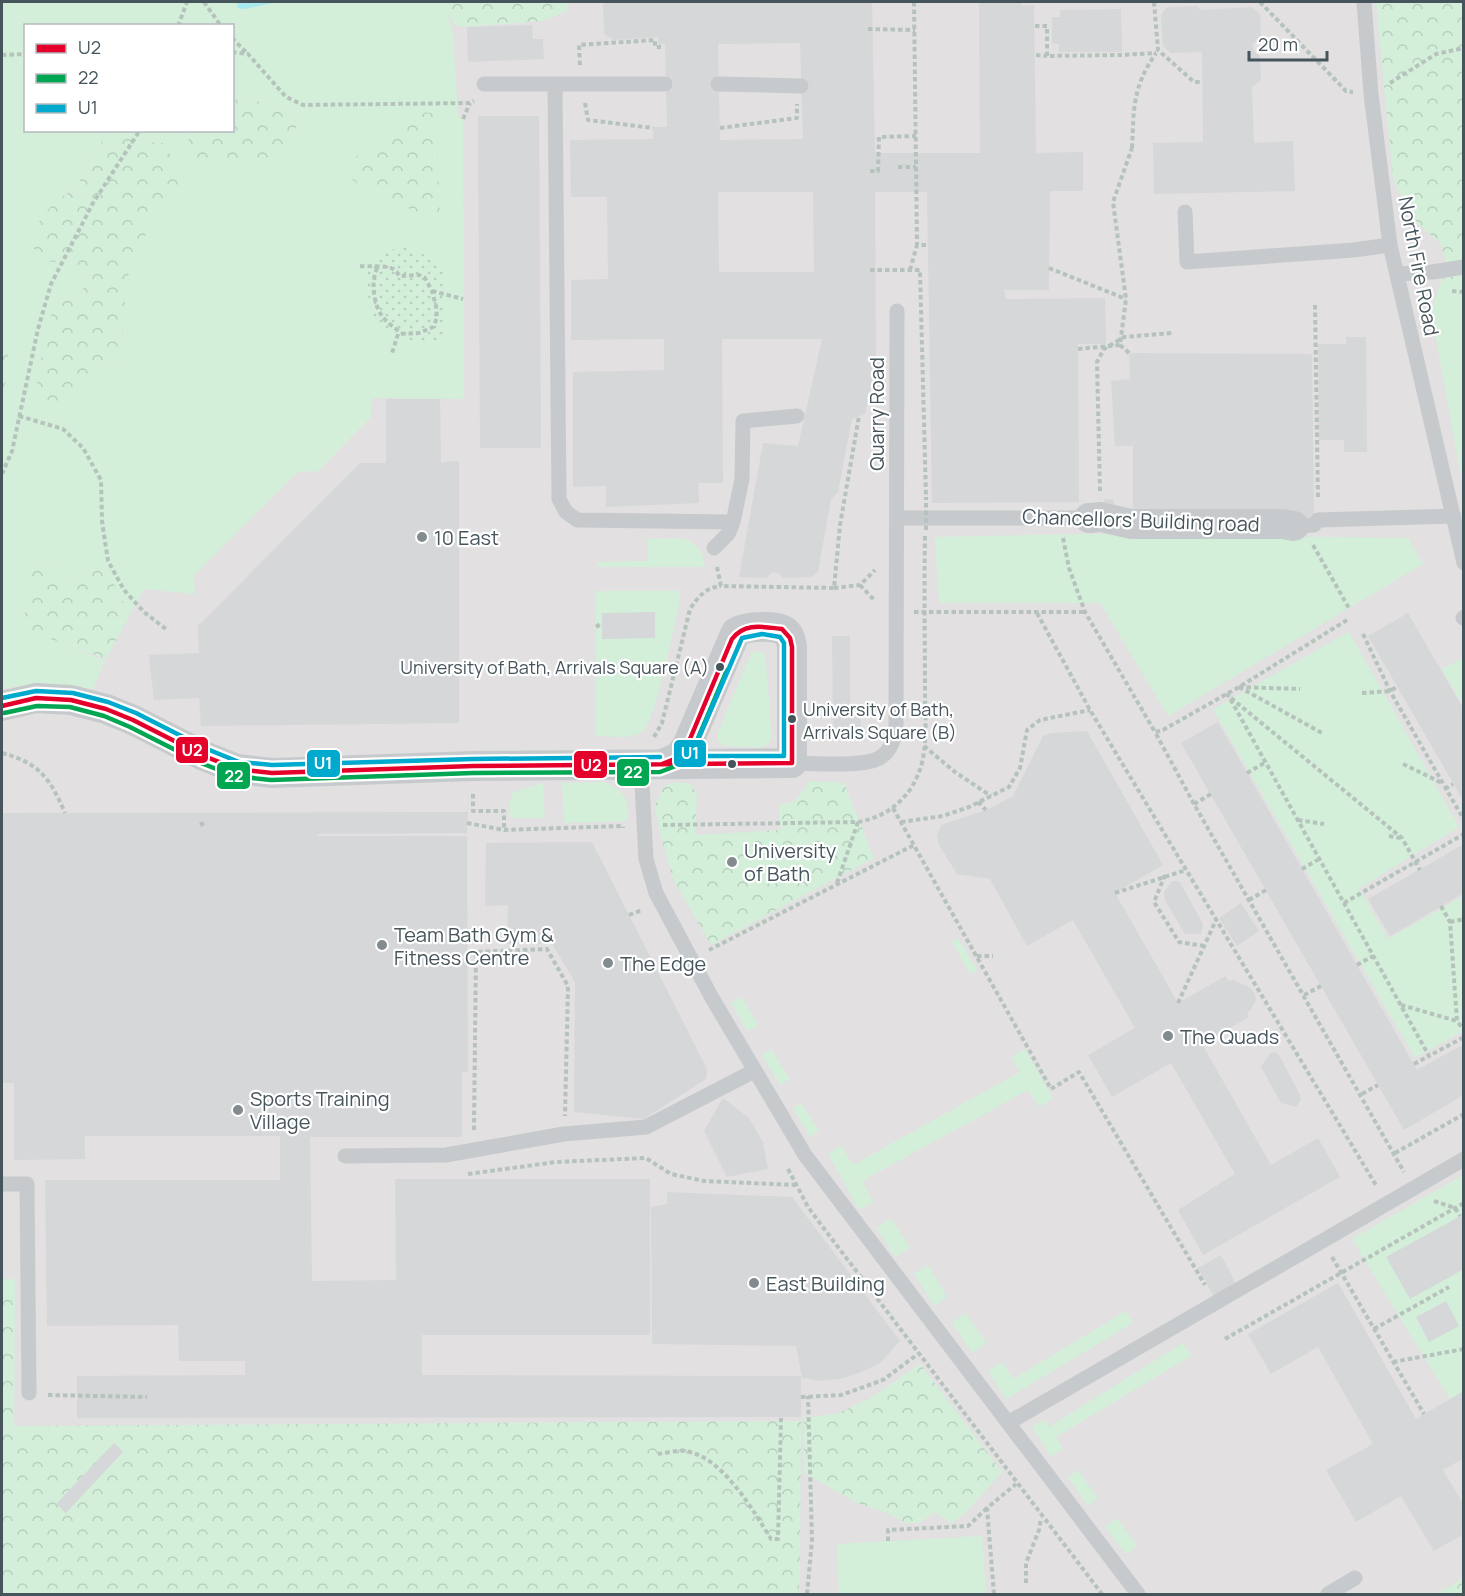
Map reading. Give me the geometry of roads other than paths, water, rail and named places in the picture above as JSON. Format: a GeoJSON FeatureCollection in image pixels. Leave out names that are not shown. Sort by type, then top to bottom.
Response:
{"type":"FeatureCollection","features":[{"type":"Feature","properties":{"kind":"street","name":"Chancellors' Building road"},"geometry":{"type":"LineString","coordinates":[[1095,517],[1131,524],[1305,524]]}},
{"type":"Feature","properties":{"kind":"street"},"geometry":{"type":"LineString","coordinates":[[2,706],[36,698],[71,700],[106,709],[133,720],[204,756],[237,769],[272,773],[650,757],[677,758],[687,746],[736,632],[751,626],[782,629],[790,638],[792,646],[792,763],[650,757]]}},
{"type":"Feature","properties":{"kind":"lane","name":"North Fire Road"},"geometry":{"type":"LineString","coordinates":[[1364,2],[1371,94],[1390,245],[1454,516],[1461,534],[1464,563]]}},
{"type":"Feature","properties":{"kind":"lane"},"geometry":{"type":"LineString","coordinates":[[484,84],[665,84]]}},
{"type":"Feature","properties":{"kind":"lane"},"geometry":{"type":"LineString","coordinates":[[555,84],[560,500],[566,512],[577,520],[733,522]]}},
{"type":"Feature","properties":{"kind":"lane"},"geometry":{"type":"LineString","coordinates":[[718,84],[799,86]]}},
{"type":"Feature","properties":{"kind":"lane"},"geometry":{"type":"LineString","coordinates":[[1185,212],[1187,262],[1354,250],[1390,245]]}},
{"type":"Feature","properties":{"kind":"lane"},"geometry":{"type":"LineString","coordinates":[[1397,274],[1464,267]]}},
{"type":"Feature","properties":{"kind":"lane","name":"Quarry Road"},"geometry":{"type":"LineString","coordinates":[[792,763],[867,762],[880,758],[892,745],[896,729],[897,311]]}},
{"type":"Feature","properties":{"kind":"lane"},"geometry":{"type":"LineString","coordinates":[[714,548],[728,534],[733,522],[742,479],[743,421],[797,416]]}},
{"type":"Feature","properties":{"kind":"lane","name":"Chancellors' Building road"},"geometry":{"type":"LineString","coordinates":[[1305,524],[1454,516]]}},
{"type":"Feature","properties":{"kind":"lane","name":"Chancellors' Building road"},"geometry":{"type":"LineString","coordinates":[[898,518],[1095,517]]}},
{"type":"Feature","properties":{"kind":"lane"},"geometry":{"type":"LineString","coordinates":[[650,757],[646,859],[650,877],[656,893],[754,1071],[805,1155],[1138,1594]]}},
{"type":"Feature","properties":{"kind":"lane"},"geometry":{"type":"LineString","coordinates":[[345,1156],[446,1155],[564,1134],[646,1127],[754,1071]]}},
{"type":"Feature","properties":{"kind":"lane"},"geometry":{"type":"LineString","coordinates":[[1008,1424],[1464,1159]]}},
{"type":"Feature","properties":{"kind":"lane"},"geometry":{"type":"LineString","coordinates":[[2,1184],[27,1184],[29,1393]]}},
{"type":"Feature","properties":{"kind":"lane"},"geometry":{"type":"LineString","coordinates":[[1328,1594],[1354,1578]]}},
{"type":"Feature","properties":{"kind":"water"},"geometry":{"type":"Polygon","coordinates":[[[236,2],[277,2],[245,9],[238,8],[236,2]]]}},
{"type":"Feature","properties":{"kind":"place","name":"10 East"},"geometry":{"type":"Point","coordinates":[422,537]}},
{"type":"Feature","properties":{"kind":"place","name":"University of Bath, Arrivals Square (A)"},"geometry":{"type":"Point","coordinates":[720,667]}},
{"type":"Feature","properties":{"kind":"place","name":"University of Bath, Arrivals Square (B)"},"geometry":{"type":"Point","coordinates":[792,719]}},
{"type":"Feature","properties":{"kind":"place","name":"University of Bath"},"geometry":{"type":"Point","coordinates":[732,862]}},
{"type":"Feature","properties":{"kind":"place","name":"Team Bath Gym & Fitness Centre"},"geometry":{"type":"Point","coordinates":[382,945]}},
{"type":"Feature","properties":{"kind":"place","name":"The Edge"},"geometry":{"type":"Point","coordinates":[608,963]}},
{"type":"Feature","properties":{"kind":"place","name":"The Quads"},"geometry":{"type":"Point","coordinates":[1168,1036]}},
{"type":"Feature","properties":{"kind":"place","name":"Sports Training Village"},"geometry":{"type":"Point","coordinates":[238,1110]}},
{"type":"Feature","properties":{"kind":"place","name":"East Building"},"geometry":{"type":"Point","coordinates":[754,1283]}}]}
